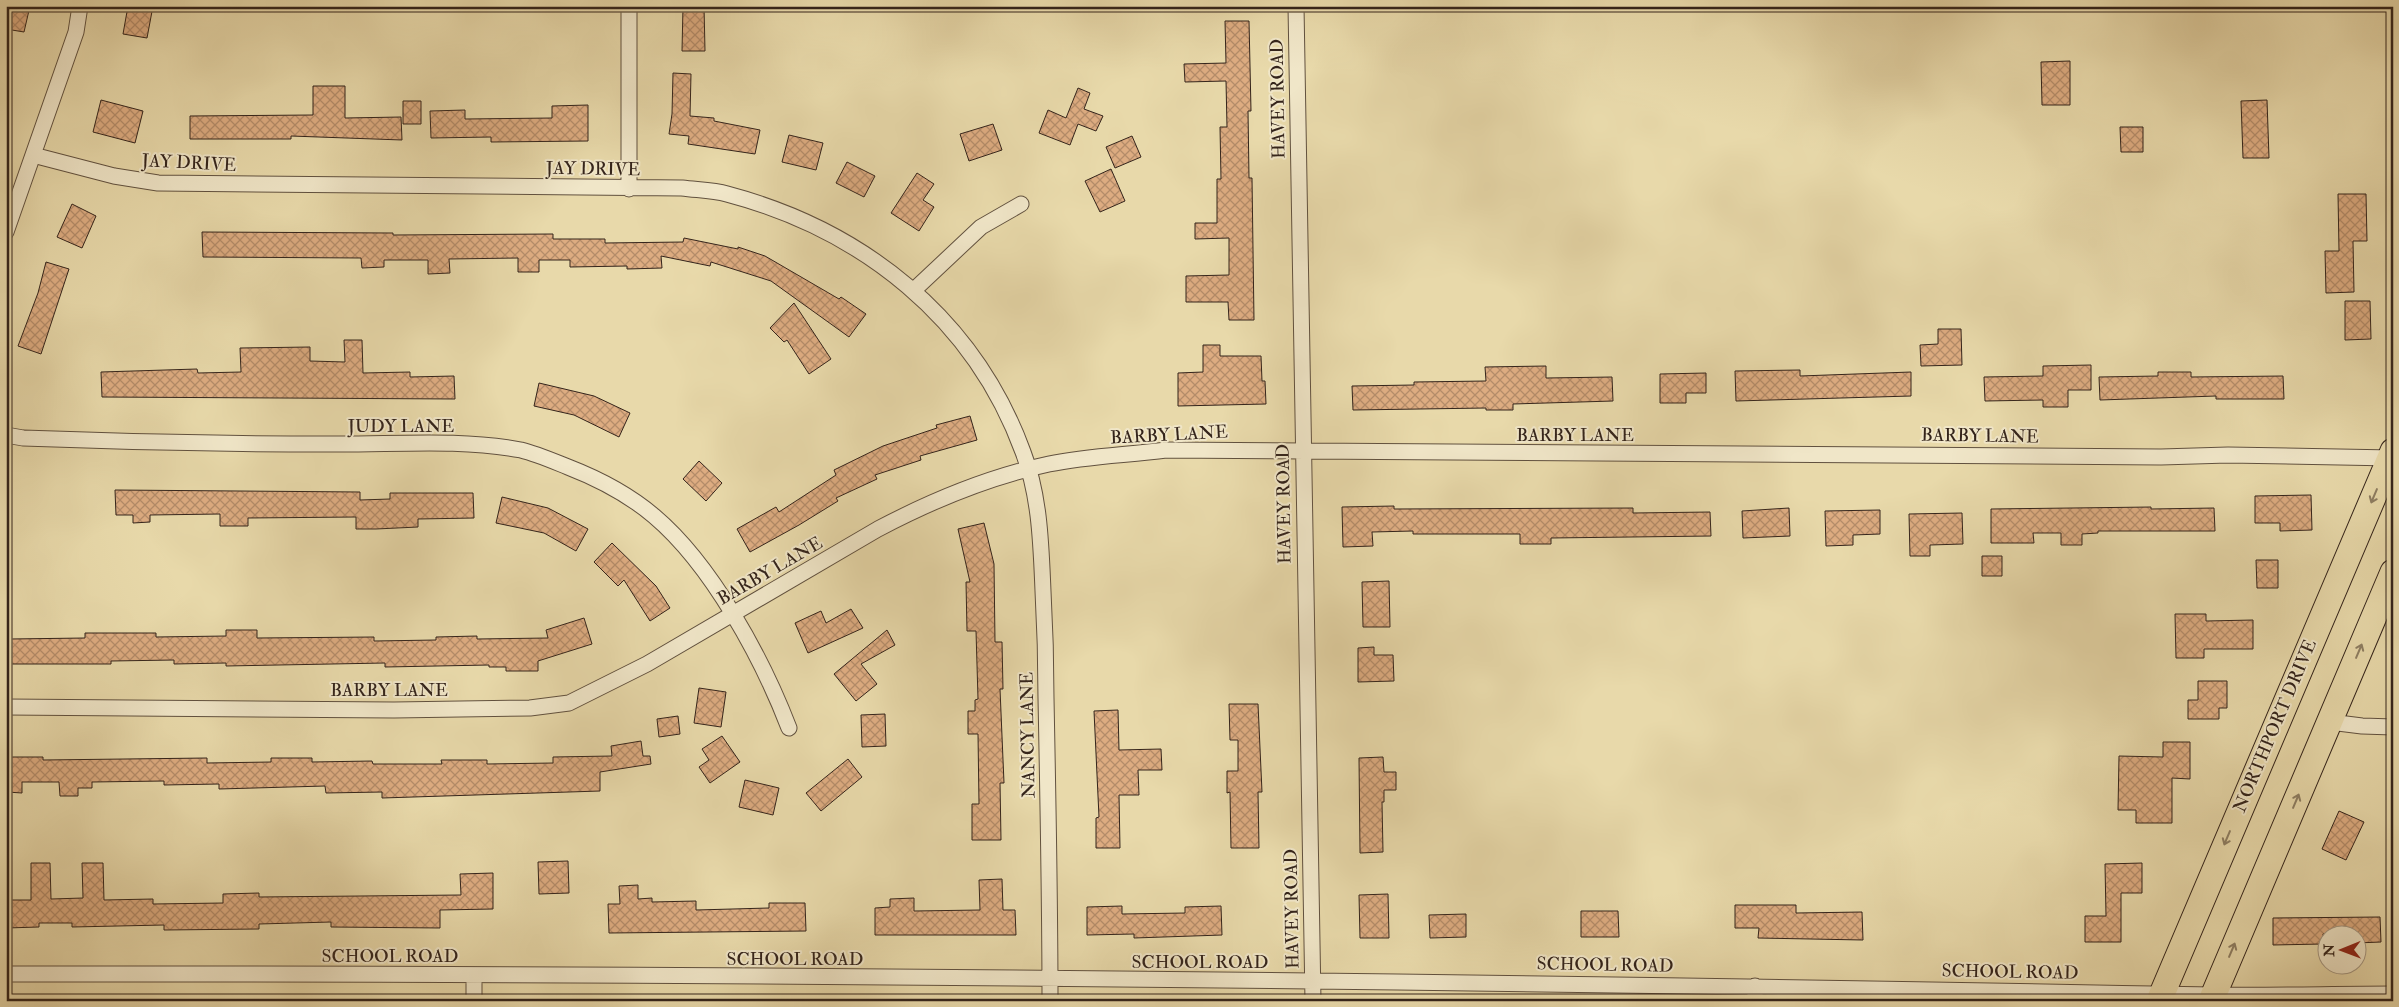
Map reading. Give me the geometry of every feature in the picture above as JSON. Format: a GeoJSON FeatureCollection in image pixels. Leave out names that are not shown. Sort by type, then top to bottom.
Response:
{"type":"FeatureCollection","features":[{"type":"Feature","properties":{"kind":"main road","name":"NORTHPORT DRIVE"},"geometry":{"type":"LineString","coordinates":[[2160,997],[2392,456]]}},
{"type":"Feature","properties":{"kind":"main road"},"geometry":{"type":"LineString","coordinates":[[2212,998],[2393,572]]}},
{"type":"Feature","properties":{"kind":"street"},"geometry":{"type":"LineString","coordinates":[[6,232],[76,32],[80,6]]}},
{"type":"Feature","properties":{"kind":"street"},"geometry":{"type":"LineString","coordinates":[[630,6],[630,189]]}},
{"type":"Feature","properties":{"kind":"street","name":"HAVEY ROAD"},"geometry":{"type":"LineString","coordinates":[[1296,6],[1302,452],[1313,1001]]}},
{"type":"Feature","properties":{"kind":"street","name":"JAY DRIVE"},"geometry":{"type":"LineString","coordinates":[[33,155],[114,176],[158,183],[682,188],[725,193],[788,214],[866,255],[914,290],[945,321],[973,354],[1002,402],[1024,454],[1028,469]]}},
{"type":"Feature","properties":{"kind":"street"},"geometry":{"type":"LineString","coordinates":[[914,290],[981,227],[1022,204]]}},
{"type":"Feature","properties":{"kind":"street","name":"JUDY LANE"},"geometry":{"type":"LineString","coordinates":[[6,435],[23,438],[167,443],[449,443],[523,451],[600,480],[653,515],[670,530],[706,574],[753,647],[766,671],[789,728]]}},
{"type":"Feature","properties":{"kind":"street","name":"BARBY LANE"},"geometry":{"type":"LineString","coordinates":[[6,707],[404,710],[540,707],[569,703],[647,664],[916,509],[975,484],[1028,469],[1050,464],[1166,450],[2161,457],[2228,454],[2392,456]]}},
{"type":"Feature","properties":{"kind":"street","name":"NANCY LANE"},"geometry":{"type":"LineString","coordinates":[[1028,469],[1041,531],[1046,658],[1050,1001]]}},
{"type":"Feature","properties":{"kind":"street"},"geometry":{"type":"LineString","coordinates":[[2330,722],[2362,726],[2393,726]]}},
{"type":"Feature","properties":{"kind":"street","name":"SCHOOL ROAD"},"geometry":{"type":"LineString","coordinates":[[6,974],[474,975],[1312,981],[1755,993],[2212,998],[2393,994]]}},
{"type":"Feature","properties":{"kind":"street"},"geometry":{"type":"LineString","coordinates":[[474,975],[474,1001]]}},
{"type":"Feature","properties":{"kind":"building"},"geometry":{"type":"Polygon","coordinates":[[[6,6],[30,6],[24,32],[6,29],[6,6]]]}},
{"type":"Feature","properties":{"kind":"building"},"geometry":{"type":"Polygon","coordinates":[[[128,6],[153,6],[147,38],[123,34],[128,6]]]}},
{"type":"Feature","properties":{"kind":"building"},"geometry":{"type":"Polygon","coordinates":[[[683,6],[704,6],[705,51],[682,51],[683,6]]]}},
{"type":"Feature","properties":{"kind":"building"},"geometry":{"type":"Polygon","coordinates":[[[1225,21],[1249,21],[1251,111],[1248,111],[1249,178],[1252,178],[1254,320],[1229,320],[1228,302],[1186,302],[1186,276],[1229,275],[1229,238],[1195,239],[1195,223],[1217,223],[1217,179],[1221,179],[1220,127],[1227,127],[1226,81],[1185,82],[1184,64],[1226,63],[1225,21]]]}},
{"type":"Feature","properties":{"kind":"building"},"geometry":{"type":"Polygon","coordinates":[[[2070,61],[2070,105],[2042,105],[2041,62],[2070,61]]]}},
{"type":"Feature","properties":{"kind":"building"},"geometry":{"type":"Polygon","coordinates":[[[673,73],[691,74],[690,116],[714,118],[714,121],[760,130],[755,154],[688,144],[689,136],[669,134],[672,114],[673,73]]]}},
{"type":"Feature","properties":{"kind":"building"},"geometry":{"type":"Polygon","coordinates":[[[313,86],[345,86],[345,118],[401,117],[402,140],[291,136],[291,139],[190,139],[190,116],[313,115],[313,86]]]}},
{"type":"Feature","properties":{"kind":"building"},"geometry":{"type":"Polygon","coordinates":[[[1078,88],[1090,93],[1084,109],[1103,116],[1096,131],[1078,124],[1070,145],[1039,133],[1048,110],[1066,118],[1078,88]]]}},
{"type":"Feature","properties":{"kind":"building"},"geometry":{"type":"Polygon","coordinates":[[[101,100],[143,111],[135,143],[93,132],[101,100]]]}},
{"type":"Feature","properties":{"kind":"building"},"geometry":{"type":"Polygon","coordinates":[[[2267,100],[2269,158],[2243,158],[2241,101],[2267,100]]]}},
{"type":"Feature","properties":{"kind":"building"},"geometry":{"type":"Polygon","coordinates":[[[403,101],[421,101],[421,124],[403,124],[403,101]]]}},
{"type":"Feature","properties":{"kind":"building"},"geometry":{"type":"Polygon","coordinates":[[[588,105],[588,141],[491,142],[491,137],[431,138],[430,111],[465,110],[465,119],[552,118],[552,106],[588,105]]]}},
{"type":"Feature","properties":{"kind":"building"},"geometry":{"type":"Polygon","coordinates":[[[993,124],[1002,150],[969,161],[960,134],[993,124]]]}},
{"type":"Feature","properties":{"kind":"building"},"geometry":{"type":"Polygon","coordinates":[[[2120,127],[2143,127],[2143,152],[2121,152],[2120,127]]]}},
{"type":"Feature","properties":{"kind":"building"},"geometry":{"type":"Polygon","coordinates":[[[789,135],[823,143],[816,170],[782,162],[789,135]]]}},
{"type":"Feature","properties":{"kind":"building"},"geometry":{"type":"Polygon","coordinates":[[[1132,136],[1141,157],[1115,168],[1106,147],[1132,136]]]}},
{"type":"Feature","properties":{"kind":"building"},"geometry":{"type":"Polygon","coordinates":[[[847,162],[875,176],[864,197],[836,183],[847,162]]]}},
{"type":"Feature","properties":{"kind":"building"},"geometry":{"type":"Polygon","coordinates":[[[1111,169],[1125,201],[1100,212],[1085,181],[1111,169]]]}},
{"type":"Feature","properties":{"kind":"building"},"geometry":{"type":"Polygon","coordinates":[[[917,173],[934,184],[923,200],[934,207],[919,231],[891,213],[917,173]]]}},
{"type":"Feature","properties":{"kind":"building"},"geometry":{"type":"Polygon","coordinates":[[[2338,194],[2366,194],[2367,241],[2353,241],[2354,292],[2326,293],[2325,251],[2339,251],[2338,194]]]}},
{"type":"Feature","properties":{"kind":"building"},"geometry":{"type":"Polygon","coordinates":[[[72,204],[96,216],[82,248],[57,237],[72,204]]]}},
{"type":"Feature","properties":{"kind":"building"},"geometry":{"type":"Polygon","coordinates":[[[202,232],[393,233],[393,235],[553,234],[553,239],[605,239],[605,243],[683,242],[684,238],[738,249],[738,247],[765,256],[839,299],[841,297],[866,314],[849,337],[771,281],[711,262],[710,266],[661,256],[662,268],[627,269],[627,266],[570,267],[570,260],[539,260],[539,272],[518,272],[518,258],[449,259],[450,273],[428,274],[428,260],[384,260],[384,267],[362,268],[361,258],[203,257],[202,232]]]}},
{"type":"Feature","properties":{"kind":"building"},"geometry":{"type":"Polygon","coordinates":[[[46,262],[69,269],[41,354],[18,346],[38,293],[46,262]]]}},
{"type":"Feature","properties":{"kind":"building"},"geometry":{"type":"Polygon","coordinates":[[[2345,301],[2370,301],[2371,339],[2345,340],[2345,301]]]}},
{"type":"Feature","properties":{"kind":"building"},"geometry":{"type":"Polygon","coordinates":[[[794,303],[831,359],[809,374],[787,340],[784,342],[770,328],[794,303]]]}},
{"type":"Feature","properties":{"kind":"building"},"geometry":{"type":"Polygon","coordinates":[[[1938,329],[1961,329],[1962,365],[1921,366],[1920,345],[1938,344],[1938,329]]]}},
{"type":"Feature","properties":{"kind":"building"},"geometry":{"type":"Polygon","coordinates":[[[344,340],[362,340],[363,373],[410,372],[410,377],[454,376],[455,399],[102,397],[101,372],[197,369],[198,373],[241,372],[240,348],[310,347],[310,361],[345,362],[344,340]]]}},
{"type":"Feature","properties":{"kind":"building"},"geometry":{"type":"Polygon","coordinates":[[[1203,345],[1220,345],[1220,356],[1261,356],[1262,381],[1265,381],[1266,404],[1178,406],[1178,373],[1203,372],[1203,345]]]}},
{"type":"Feature","properties":{"kind":"building"},"geometry":{"type":"Polygon","coordinates":[[[2091,365],[2091,390],[2068,390],[2068,407],[2043,407],[2043,400],[1985,401],[1984,377],[2043,376],[2043,366],[2091,365]]]}},
{"type":"Feature","properties":{"kind":"building"},"geometry":{"type":"Polygon","coordinates":[[[1546,366],[1546,378],[1612,377],[1613,401],[1513,404],[1513,410],[1486,410],[1486,408],[1353,410],[1352,386],[1414,385],[1414,382],[1486,381],[1485,367],[1546,366]]]}},
{"type":"Feature","properties":{"kind":"building"},"geometry":{"type":"Polygon","coordinates":[[[1800,370],[1800,376],[1911,372],[1911,396],[1736,401],[1735,371],[1800,370]]]}},
{"type":"Feature","properties":{"kind":"building"},"geometry":{"type":"Polygon","coordinates":[[[2158,372],[2191,372],[2191,377],[2283,376],[2284,399],[2216,399],[2216,396],[2100,400],[2099,377],[2158,376],[2158,372]]]}},
{"type":"Feature","properties":{"kind":"building"},"geometry":{"type":"Polygon","coordinates":[[[1706,373],[1706,393],[1686,393],[1686,403],[1660,403],[1660,374],[1706,373]]]}},
{"type":"Feature","properties":{"kind":"building"},"geometry":{"type":"Polygon","coordinates":[[[539,383],[594,396],[630,413],[619,437],[574,415],[534,406],[539,383]]]}},
{"type":"Feature","properties":{"kind":"building"},"geometry":{"type":"Polygon","coordinates":[[[970,416],[977,440],[920,456],[921,460],[875,475],[877,479],[836,498],[838,501],[750,552],[737,529],[776,507],[779,512],[836,475],[834,470],[883,446],[937,428],[936,425],[970,416]]]}},
{"type":"Feature","properties":{"kind":"building"},"geometry":{"type":"Polygon","coordinates":[[[699,461],[722,483],[706,501],[683,479],[699,461]]]}},
{"type":"Feature","properties":{"kind":"building"},"geometry":{"type":"Polygon","coordinates":[[[115,490],[360,492],[360,500],[390,499],[390,493],[473,493],[474,518],[418,519],[418,527],[376,529],[356,529],[356,517],[248,518],[248,526],[220,526],[220,514],[150,515],[150,522],[133,523],[133,515],[116,515],[115,490]]]}},
{"type":"Feature","properties":{"kind":"building"},"geometry":{"type":"Polygon","coordinates":[[[2311,495],[2312,530],[2280,531],[2280,523],[2255,523],[2255,496],[2311,495]]]}},
{"type":"Feature","properties":{"kind":"building"},"geometry":{"type":"Polygon","coordinates":[[[502,497],[548,508],[588,529],[576,551],[544,533],[496,523],[502,497]]]}},
{"type":"Feature","properties":{"kind":"building"},"geometry":{"type":"Polygon","coordinates":[[[1394,506],[1394,509],[1633,508],[1633,513],[1710,512],[1711,536],[1551,538],[1551,544],[1520,544],[1520,534],[1413,534],[1413,531],[1372,532],[1373,546],[1343,547],[1342,507],[1394,506]]]}},
{"type":"Feature","properties":{"kind":"building"},"geometry":{"type":"Polygon","coordinates":[[[2151,507],[2151,509],[2214,508],[2215,531],[2098,531],[2098,533],[2082,534],[2082,545],[2061,545],[2061,533],[2033,533],[2034,543],[1991,543],[1991,509],[2151,507]]]}},
{"type":"Feature","properties":{"kind":"building"},"geometry":{"type":"Polygon","coordinates":[[[1789,508],[1790,536],[1743,538],[1742,511],[1789,508]]]}},
{"type":"Feature","properties":{"kind":"building"},"geometry":{"type":"Polygon","coordinates":[[[1880,510],[1880,534],[1853,535],[1853,545],[1826,546],[1825,511],[1880,510]]]}},
{"type":"Feature","properties":{"kind":"building"},"geometry":{"type":"Polygon","coordinates":[[[1962,513],[1963,544],[1930,545],[1930,556],[1910,556],[1909,514],[1962,513]]]}},
{"type":"Feature","properties":{"kind":"building"},"geometry":{"type":"Polygon","coordinates":[[[984,523],[994,564],[995,642],[1002,642],[1003,689],[1000,689],[1004,783],[1000,783],[1001,840],[972,840],[972,804],[979,804],[978,734],[968,734],[968,711],[975,711],[975,700],[978,699],[976,631],[967,631],[966,582],[970,582],[958,529],[984,523]]]}},
{"type":"Feature","properties":{"kind":"building"},"geometry":{"type":"Polygon","coordinates":[[[612,543],[656,586],[670,608],[650,621],[624,580],[618,586],[594,562],[612,543]]]}},
{"type":"Feature","properties":{"kind":"building"},"geometry":{"type":"Polygon","coordinates":[[[1982,556],[2002,556],[2002,576],[1982,576],[1982,556]]]}},
{"type":"Feature","properties":{"kind":"building"},"geometry":{"type":"Polygon","coordinates":[[[2256,560],[2278,560],[2278,588],[2257,588],[2256,560]]]}},
{"type":"Feature","properties":{"kind":"building"},"geometry":{"type":"Polygon","coordinates":[[[1389,581],[1390,627],[1363,627],[1362,582],[1389,581]]]}},
{"type":"Feature","properties":{"kind":"building"},"geometry":{"type":"Polygon","coordinates":[[[851,609],[863,628],[808,653],[795,623],[821,611],[826,623],[851,609]]]}},
{"type":"Feature","properties":{"kind":"building"},"geometry":{"type":"Polygon","coordinates":[[[2175,614],[2206,614],[2206,621],[2253,620],[2253,649],[2204,649],[2204,658],[2176,658],[2175,614]]]}},
{"type":"Feature","properties":{"kind":"building"},"geometry":{"type":"Polygon","coordinates":[[[584,618],[592,644],[538,661],[538,671],[506,671],[506,667],[489,667],[489,665],[385,667],[385,663],[226,666],[226,663],[174,664],[174,660],[111,661],[111,664],[11,664],[10,639],[85,638],[85,633],[156,633],[156,637],[226,636],[226,630],[257,630],[257,638],[374,637],[374,641],[436,640],[436,637],[477,636],[477,639],[548,638],[546,630],[584,618]]]}},
{"type":"Feature","properties":{"kind":"building"},"geometry":{"type":"Polygon","coordinates":[[[887,630],[895,645],[861,664],[877,684],[856,701],[834,674],[887,630]]]}},
{"type":"Feature","properties":{"kind":"building"},"geometry":{"type":"Polygon","coordinates":[[[1374,647],[1374,655],[1393,655],[1394,681],[1358,682],[1358,648],[1374,647]]]}},
{"type":"Feature","properties":{"kind":"building"},"geometry":{"type":"Polygon","coordinates":[[[2198,681],[2227,681],[2227,708],[2219,708],[2219,719],[2188,719],[2188,700],[2198,700],[2198,681]]]}},
{"type":"Feature","properties":{"kind":"building"},"geometry":{"type":"Polygon","coordinates":[[[699,688],[726,692],[721,727],[694,723],[699,688]]]}},
{"type":"Feature","properties":{"kind":"building"},"geometry":{"type":"Polygon","coordinates":[[[1229,704],[1258,704],[1262,792],[1258,792],[1259,848],[1231,848],[1230,792],[1227,793],[1227,771],[1238,771],[1238,740],[1230,740],[1229,704]]]}},
{"type":"Feature","properties":{"kind":"building"},"geometry":{"type":"Polygon","coordinates":[[[1118,710],[1119,750],[1161,749],[1162,770],[1138,770],[1139,795],[1119,795],[1120,848],[1096,848],[1096,818],[1099,817],[1094,711],[1118,710]]]}},
{"type":"Feature","properties":{"kind":"building"},"geometry":{"type":"Polygon","coordinates":[[[885,714],[886,746],[862,747],[861,715],[885,714]]]}},
{"type":"Feature","properties":{"kind":"building"},"geometry":{"type":"Polygon","coordinates":[[[678,716],[680,734],[659,737],[657,719],[678,716]]]}},
{"type":"Feature","properties":{"kind":"building"},"geometry":{"type":"Polygon","coordinates":[[[722,736],[740,762],[710,783],[699,767],[709,760],[702,749],[722,736]]]}},
{"type":"Feature","properties":{"kind":"building"},"geometry":{"type":"Polygon","coordinates":[[[641,741],[643,756],[650,756],[651,764],[600,772],[600,791],[382,798],[382,792],[326,793],[325,786],[219,789],[219,784],[164,785],[164,781],[92,782],[92,788],[78,788],[78,796],[60,796],[59,782],[22,782],[22,793],[7,792],[7,757],[43,757],[43,760],[207,758],[207,763],[271,762],[271,758],[312,758],[312,762],[372,761],[373,764],[442,764],[441,760],[487,760],[487,764],[553,763],[553,757],[612,756],[611,746],[641,741]]]}},
{"type":"Feature","properties":{"kind":"building"},"geometry":{"type":"Polygon","coordinates":[[[2163,742],[2190,742],[2190,779],[2172,778],[2172,823],[2136,823],[2136,810],[2118,810],[2119,756],[2163,757],[2163,742]]]}},
{"type":"Feature","properties":{"kind":"building"},"geometry":{"type":"Polygon","coordinates":[[[1383,757],[1384,772],[1396,772],[1396,790],[1384,790],[1384,802],[1382,802],[1383,852],[1360,853],[1359,758],[1383,757]]]}},
{"type":"Feature","properties":{"kind":"building"},"geometry":{"type":"Polygon","coordinates":[[[848,759],[862,777],[821,811],[806,793],[848,759]]]}},
{"type":"Feature","properties":{"kind":"building"},"geometry":{"type":"Polygon","coordinates":[[[745,780],[779,788],[773,815],[739,807],[745,780]]]}},
{"type":"Feature","properties":{"kind":"building"},"geometry":{"type":"Polygon","coordinates":[[[2339,811],[2364,822],[2346,860],[2322,849],[2339,811]]]}},
{"type":"Feature","properties":{"kind":"building"},"geometry":{"type":"Polygon","coordinates":[[[568,861],[569,893],[539,894],[538,862],[568,861]]]}},
{"type":"Feature","properties":{"kind":"building"},"geometry":{"type":"Polygon","coordinates":[[[31,863],[50,863],[51,899],[83,898],[82,863],[103,863],[104,900],[153,899],[153,904],[223,903],[223,894],[259,893],[259,897],[461,895],[460,874],[493,873],[493,909],[440,910],[440,928],[331,927],[331,922],[259,924],[259,929],[164,930],[164,925],[72,927],[72,923],[39,923],[39,927],[6,928],[6,900],[31,900],[31,863]]]}},
{"type":"Feature","properties":{"kind":"building"},"geometry":{"type":"Polygon","coordinates":[[[2142,863],[2142,893],[2121,893],[2121,942],[2085,942],[2085,916],[2106,916],[2105,864],[2142,863]]]}},
{"type":"Feature","properties":{"kind":"building"},"geometry":{"type":"Polygon","coordinates":[[[1002,879],[1003,910],[1015,910],[1016,935],[875,935],[875,908],[890,907],[890,899],[914,898],[914,911],[980,910],[979,880],[1002,879]]]}},
{"type":"Feature","properties":{"kind":"building"},"geometry":{"type":"Polygon","coordinates":[[[638,885],[638,899],[652,898],[652,902],[696,901],[696,910],[769,908],[769,903],[805,903],[806,931],[609,933],[608,904],[620,904],[619,886],[638,885]]]}},
{"type":"Feature","properties":{"kind":"building"},"geometry":{"type":"Polygon","coordinates":[[[1388,894],[1389,938],[1360,938],[1359,895],[1388,894]]]}},
{"type":"Feature","properties":{"kind":"building"},"geometry":{"type":"Polygon","coordinates":[[[1735,905],[1796,905],[1796,913],[1862,912],[1863,940],[1758,938],[1759,928],[1735,928],[1735,905]]]}},
{"type":"Feature","properties":{"kind":"building"},"geometry":{"type":"Polygon","coordinates":[[[1122,906],[1122,914],[1185,913],[1185,907],[1221,906],[1222,935],[1134,938],[1134,934],[1087,935],[1087,907],[1122,906]]]}},
{"type":"Feature","properties":{"kind":"building"},"geometry":{"type":"Polygon","coordinates":[[[1581,911],[1618,911],[1619,937],[1581,937],[1581,911]]]}},
{"type":"Feature","properties":{"kind":"building"},"geometry":{"type":"Polygon","coordinates":[[[1466,914],[1466,937],[1430,938],[1429,915],[1466,914]]]}},
{"type":"Feature","properties":{"kind":"building"},"geometry":{"type":"Polygon","coordinates":[[[2380,917],[2381,942],[2366,943],[2366,924],[2316,924],[2316,944],[2273,945],[2273,918],[2380,917]]]}}]}
